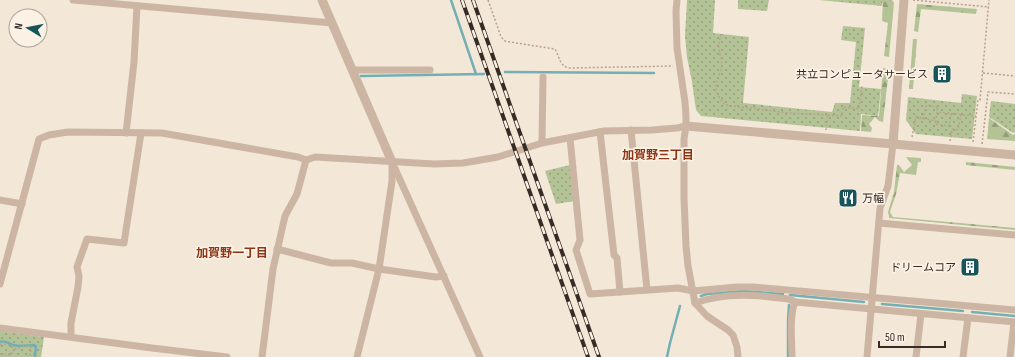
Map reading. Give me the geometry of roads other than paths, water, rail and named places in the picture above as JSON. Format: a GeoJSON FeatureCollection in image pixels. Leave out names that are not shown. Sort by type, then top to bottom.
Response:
{"type":"FeatureCollection","features":[{"type":"Feature","properties":{"kind":"street"},"geometry":{"type":"LineString","coordinates":[[73,0],[332,23]]}},
{"type":"Feature","properties":{"kind":"street"},"geometry":{"type":"LineString","coordinates":[[322,0],[392,162],[480,357]]}},
{"type":"Feature","properties":{"kind":"street"},"geometry":{"type":"LineString","coordinates":[[677,0],[677,48],[685,102],[686,126],[684,139],[684,219],[688,266],[692,291],[695,303],[707,316],[733,334],[737,346],[738,357]]}},
{"type":"Feature","properties":{"kind":"street"},"geometry":{"type":"LineString","coordinates":[[867,357],[880,208],[888,186],[893,144],[904,0]]}},
{"type":"Feature","properties":{"kind":"street"},"geometry":{"type":"LineString","coordinates":[[126,133],[134,62],[137,6]]}},
{"type":"Feature","properties":{"kind":"street"},"geometry":{"type":"LineString","coordinates":[[353,70],[430,70]]}},
{"type":"Feature","properties":{"kind":"street"},"geometry":{"type":"LineString","coordinates":[[542,143],[543,77]]}},
{"type":"Feature","properties":{"kind":"street"},"geometry":{"type":"LineString","coordinates":[[0,284],[39,139],[49,135],[68,132],[162,133],[298,157],[306,160],[315,157],[434,164],[498,157],[542,143],[600,132],[652,130],[686,126],[1015,155]]}},
{"type":"Feature","properties":{"kind":"street"},"geometry":{"type":"LineString","coordinates":[[631,130],[647,290]]}},
{"type":"Feature","properties":{"kind":"street"},"geometry":{"type":"LineString","coordinates":[[600,132],[614,255],[616,258],[620,292]]}},
{"type":"Feature","properties":{"kind":"street"},"geometry":{"type":"LineString","coordinates":[[70,337],[71,323],[78,287],[78,267],[87,239],[124,243],[141,133]]}},
{"type":"Feature","properties":{"kind":"street"},"geometry":{"type":"LineString","coordinates":[[570,138],[580,240],[576,250],[590,294],[678,288],[692,291],[737,287],[1015,310]]}},
{"type":"Feature","properties":{"kind":"street"},"geometry":{"type":"LineString","coordinates":[[262,357],[273,269],[277,249],[285,216],[297,194],[306,160]]}},
{"type":"Feature","properties":{"kind":"street"},"geometry":{"type":"LineString","coordinates":[[357,357],[379,269],[392,181],[392,162]]}},
{"type":"Feature","properties":{"kind":"street"},"geometry":{"type":"LineString","coordinates":[[0,200],[22,204]]}},
{"type":"Feature","properties":{"kind":"street"},"geometry":{"type":"LineString","coordinates":[[879,223],[1015,235]]}},
{"type":"Feature","properties":{"kind":"street"},"geometry":{"type":"LineString","coordinates":[[277,249],[331,263],[352,263],[379,269],[444,276]]}},
{"type":"Feature","properties":{"kind":"street"},"geometry":{"type":"LineString","coordinates":[[695,303],[706,299],[744,295],[786,299],[795,302],[1014,322],[1010,357]]}},
{"type":"Feature","properties":{"kind":"street"},"geometry":{"type":"LineString","coordinates":[[792,357],[792,321],[795,302]]}},
{"type":"Feature","properties":{"kind":"street"},"geometry":{"type":"LineString","coordinates":[[916,357],[921,314]]}},
{"type":"Feature","properties":{"kind":"street"},"geometry":{"type":"LineString","coordinates":[[963,357],[968,318]]}},
{"type":"Feature","properties":{"kind":"street"},"geometry":{"type":"LineString","coordinates":[[0,328],[227,357]]}},
{"type":"Feature","properties":{"kind":"waterway"},"geometry":{"type":"LineString","coordinates":[[451,0],[476,74]]}},
{"type":"Feature","properties":{"kind":"waterway"},"geometry":{"type":"LineString","coordinates":[[505,72],[654,73]]}},
{"type":"Feature","properties":{"kind":"waterway"},"geometry":{"type":"LineString","coordinates":[[361,76],[484,74]]}},
{"type":"Feature","properties":{"kind":"waterway"},"geometry":{"type":"LineString","coordinates":[[701,296],[707,294],[744,291],[783,294]]}},
{"type":"Feature","properties":{"kind":"waterway"},"geometry":{"type":"LineString","coordinates":[[790,295],[864,302]]}},
{"type":"Feature","properties":{"kind":"waterway"},"geometry":{"type":"LineString","coordinates":[[882,304],[963,311]]}},
{"type":"Feature","properties":{"kind":"waterway"},"geometry":{"type":"LineString","coordinates":[[788,357],[789,305]]}},
{"type":"Feature","properties":{"kind":"waterway"},"geometry":{"type":"LineString","coordinates":[[667,357],[680,306]]}},
{"type":"Feature","properties":{"kind":"waterway"},"geometry":{"type":"LineString","coordinates":[[972,312],[1015,316]]}},
{"type":"Feature","properties":{"kind":"waterway"},"geometry":{"type":"LineString","coordinates":[[0,342],[2,341],[18,346],[34,345],[36,346],[35,357]]}},
{"type":"Feature","properties":{"kind":"railway"},"geometry":{"type":"LineString","coordinates":[[462,0],[588,357]]}},
{"type":"Feature","properties":{"kind":"railway"},"geometry":{"type":"LineString","coordinates":[[473,0],[599,357]]}},
{"type":"Feature","properties":{"kind":"place","name":"共立コンピュータサービス"},"geometry":{"type":"Point","coordinates":[942,74]}},
{"type":"Feature","properties":{"kind":"place","name":"万幅"},"geometry":{"type":"Point","coordinates":[848,198]}},
{"type":"Feature","properties":{"kind":"place","name":"ドリームコア"},"geometry":{"type":"Point","coordinates":[970,267]}},
{"type":"Feature","properties":{"kind":"district","name":"加賀野三丁目"},"geometry":{"type":"Point","coordinates":[658,155]}},
{"type":"Feature","properties":{"kind":"district","name":"加賀野一丁目"},"geometry":{"type":"Point","coordinates":[232,253]}}]}
